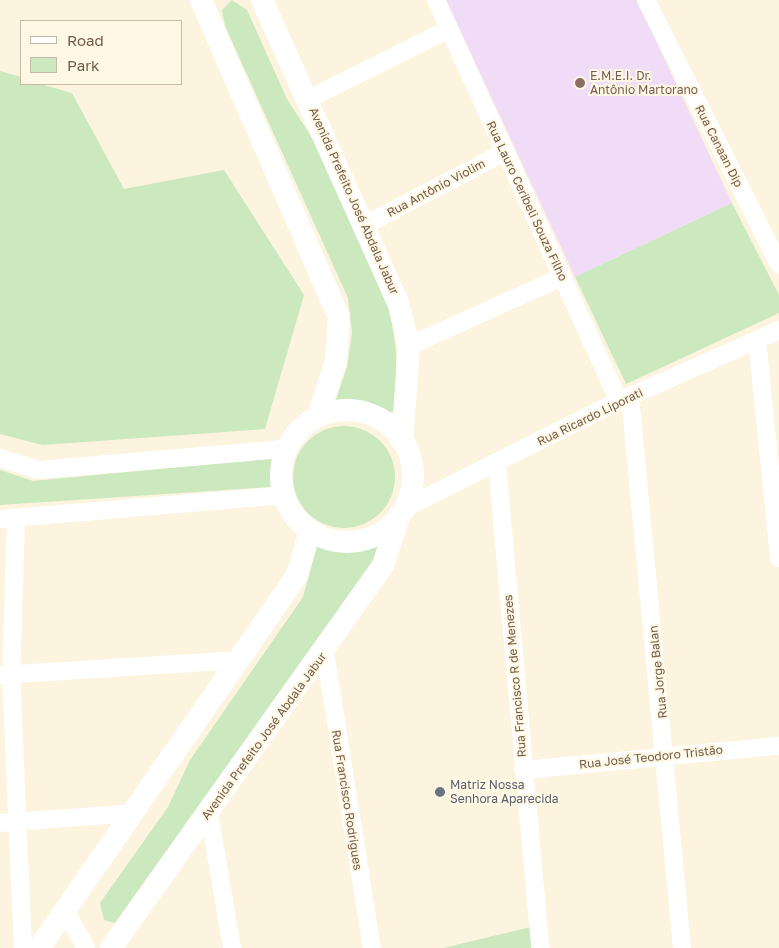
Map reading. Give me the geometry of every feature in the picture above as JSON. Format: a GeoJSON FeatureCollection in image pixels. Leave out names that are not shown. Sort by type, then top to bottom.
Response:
{"type":"FeatureCollection","features":[{"type":"Feature","properties":{"kind":"street"},"geometry":{"type":"LineString","coordinates":[[201,0],[339,318],[336,360],[318,416]]}},
{"type":"Feature","properties":{"kind":"street","name":"Avenida Prefeito José Abdala Jabur"},"geometry":{"type":"LineString","coordinates":[[262,0],[367,224],[398,302],[409,346],[402,441]]}},
{"type":"Feature","properties":{"kind":"street","name":"Rua Lauro Ceribeli Souza Filho"},"geometry":{"type":"LineString","coordinates":[[436,0],[562,277],[624,399]]}},
{"type":"Feature","properties":{"kind":"street","name":"Rua Canaan Dip"},"geometry":{"type":"LineString","coordinates":[[646,0],[779,264]]}},
{"type":"Feature","properties":{"kind":"street"},"geometry":{"type":"LineString","coordinates":[[308,99],[449,29]]}},
{"type":"Feature","properties":{"kind":"street","name":"Rua Antônio Violim"},"geometry":{"type":"LineString","coordinates":[[367,224],[505,152]]}},
{"type":"Feature","properties":{"kind":"street"},"geometry":{"type":"LineString","coordinates":[[409,346],[562,277]]}},
{"type":"Feature","properties":{"kind":"street","name":"Rua Ricardo Liporati"},"geometry":{"type":"LineString","coordinates":[[402,512],[624,399],[779,330]]}},
{"type":"Feature","properties":{"kind":"street"},"geometry":{"type":"LineString","coordinates":[[757,340],[779,558]]}},
{"type":"Feature","properties":{"kind":"street","name":"Rua Jorge Balan"},"geometry":{"type":"LineString","coordinates":[[624,399],[666,754],[682,948]]}},
{"type":"Feature","properties":{"kind":"street"},"geometry":{"type":"LineString","coordinates":[[355,410],[390,426],[402,441],[412,478],[402,512],[380,532],[348,542],[310,531],[293,515],[283,495],[281,472],[286,449],[299,430],[318,416],[355,410]]}},
{"type":"Feature","properties":{"kind":"street"},"geometry":{"type":"LineString","coordinates":[[0,458],[39,470],[286,449]]}},
{"type":"Feature","properties":{"kind":"street","name":"Rua Francisco R de Menezes"},"geometry":{"type":"LineString","coordinates":[[497,463],[540,948]]}},
{"type":"Feature","properties":{"kind":"street"},"geometry":{"type":"LineString","coordinates":[[23,948],[9,822],[6,674],[8,519],[283,495]]}},
{"type":"Feature","properties":{"kind":"street","name":"Avenida Prefeito José Abdala Jabur"},"geometry":{"type":"LineString","coordinates":[[110,948],[325,652],[383,565],[402,512]]}},
{"type":"Feature","properties":{"kind":"street"},"geometry":{"type":"LineString","coordinates":[[39,948],[135,813],[297,575],[310,531]]}},
{"type":"Feature","properties":{"kind":"street","name":"Rua Francisco Rodrigues"},"geometry":{"type":"LineString","coordinates":[[325,652],[372,948]]}},
{"type":"Feature","properties":{"kind":"street"},"geometry":{"type":"LineString","coordinates":[[6,674],[240,660]]}},
{"type":"Feature","properties":{"kind":"street","name":"Rua José Teodoro Tristão"},"geometry":{"type":"LineString","coordinates":[[523,770],[666,754],[779,746]]}},
{"type":"Feature","properties":{"kind":"street"},"geometry":{"type":"LineString","coordinates":[[209,812],[232,948]]}},
{"type":"Feature","properties":{"kind":"street"},"geometry":{"type":"LineString","coordinates":[[9,822],[135,813]]}},
{"type":"Feature","properties":{"kind":"street"},"geometry":{"type":"LineString","coordinates":[[65,910],[86,948]]}},
{"type":"Feature","properties":{"kind":"shaded area","name":"E.M.E.I. Dr. Antônio Martorano"},"geometry":{"type":"Polygon","coordinates":[[[446,0],[637,0],[732,203],[575,277],[446,0]]]}},
{"type":"Feature","properties":{"kind":"green space"},"geometry":{"type":"Polygon","coordinates":[[[232,0],[247,10],[287,99],[316,144],[389,303],[396,351],[396,411],[387,413],[362,402],[335,402],[347,367],[352,333],[348,298],[225,26],[222,10],[232,0]]]}},
{"type":"Feature","properties":{"kind":"green space"},"geometry":{"type":"Polygon","coordinates":[[[0,71],[20,77],[20,85],[44,85],[72,93],[124,189],[224,170],[304,295],[265,429],[42,445],[0,434],[0,71]]]}},
{"type":"Feature","properties":{"kind":"green space"},"geometry":{"type":"Polygon","coordinates":[[[732,203],[779,295],[779,313],[626,384],[575,277],[732,203]]]}},
{"type":"Feature","properties":{"kind":"green space"},"geometry":{"type":"Polygon","coordinates":[[[344,426],[363,430],[380,441],[391,458],[395,477],[391,496],[380,513],[363,524],[344,528],[325,524],[308,513],[297,496],[293,477],[297,458],[308,441],[325,430],[344,426]]]}},
{"type":"Feature","properties":{"kind":"green space"},"geometry":{"type":"Polygon","coordinates":[[[273,458],[273,487],[0,505],[0,470],[33,481],[273,458]]]}},
{"type":"Feature","properties":{"kind":"green space"},"geometry":{"type":"Polygon","coordinates":[[[380,544],[376,557],[115,923],[104,920],[100,903],[168,807],[190,760],[303,597],[317,546],[352,552],[380,544]]]}},
{"type":"Feature","properties":{"kind":"green space"},"geometry":{"type":"Polygon","coordinates":[[[531,927],[533,948],[443,948],[531,927]]]}},
{"type":"Feature","properties":{"kind":"place","name":"E.M.E.I. Dr. Antônio Martorano"},"geometry":{"type":"Point","coordinates":[580,83]}},
{"type":"Feature","properties":{"kind":"place","name":"Matriz Nossa Senhora Aparecida"},"geometry":{"type":"Point","coordinates":[440,792]}}]}
